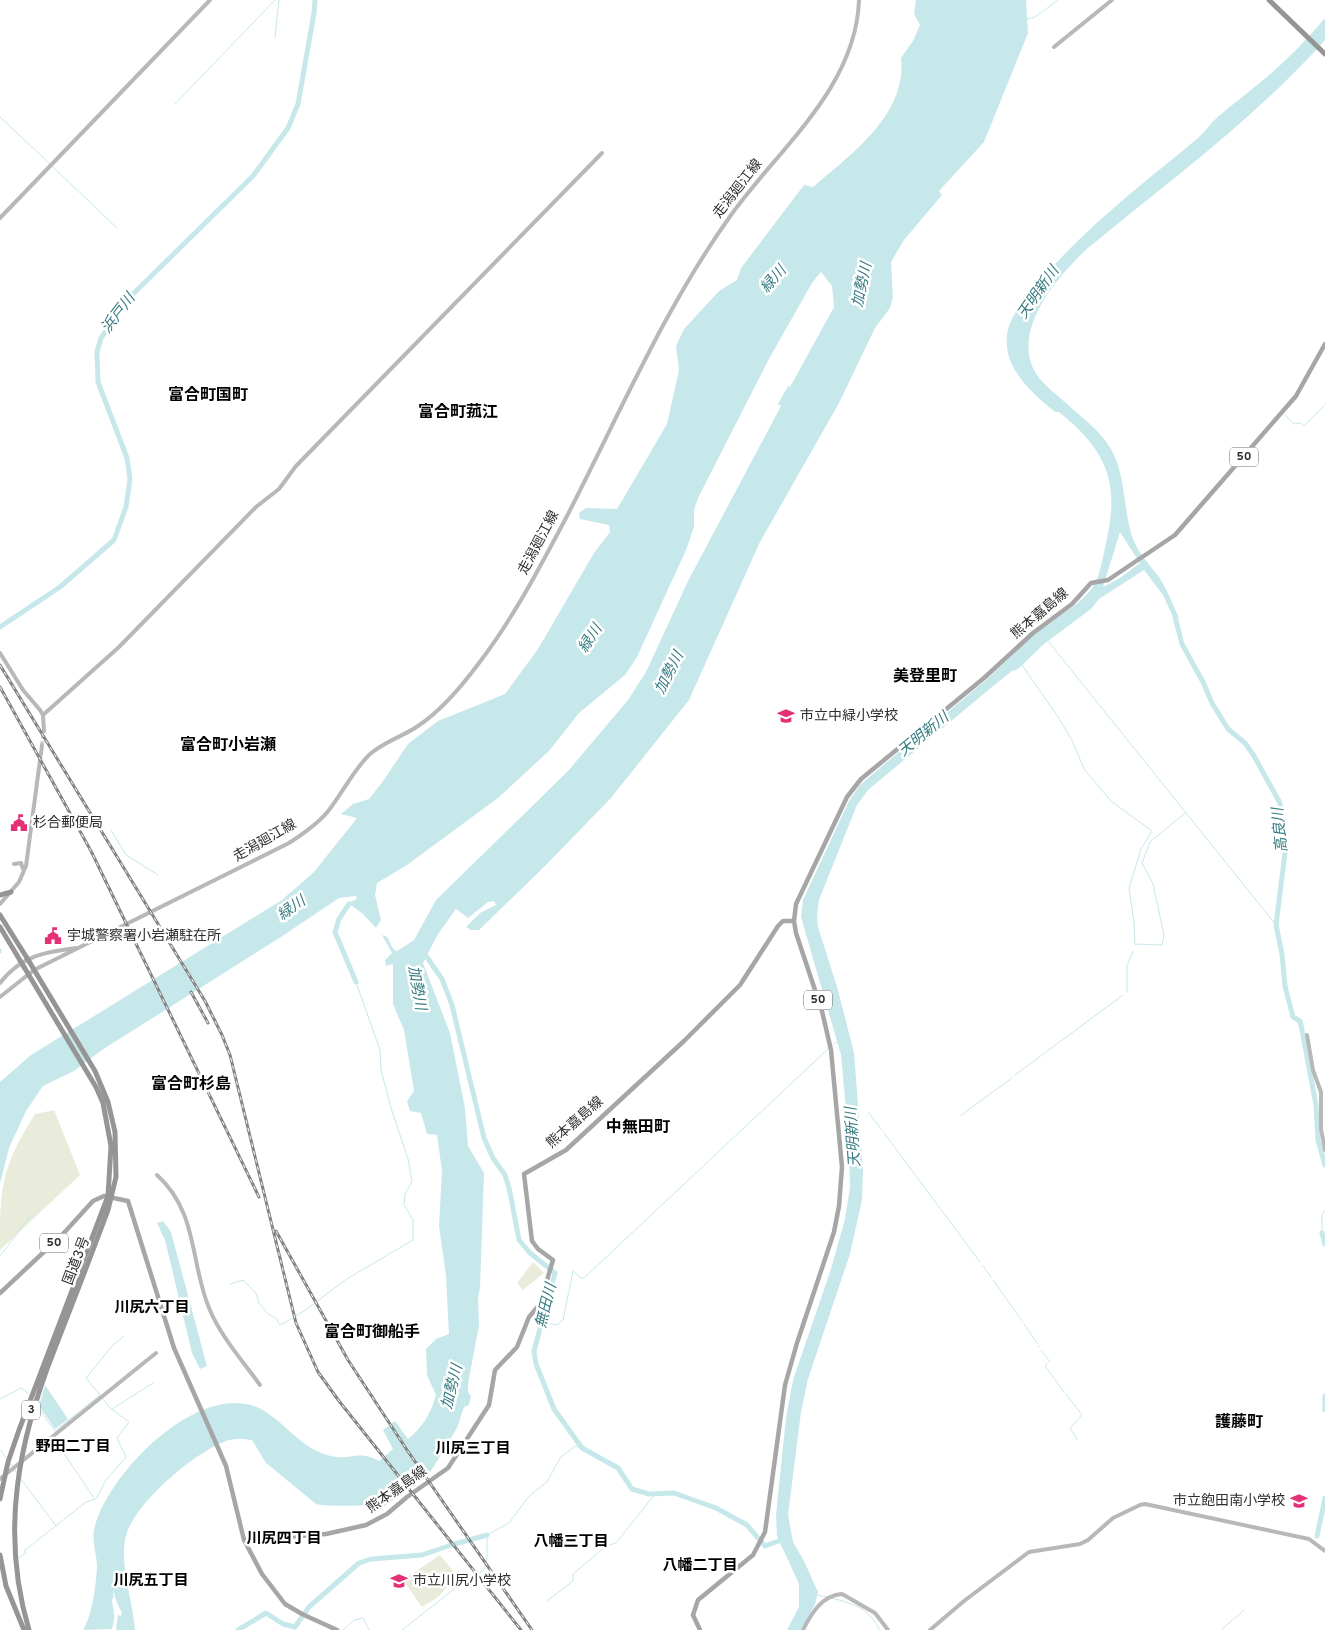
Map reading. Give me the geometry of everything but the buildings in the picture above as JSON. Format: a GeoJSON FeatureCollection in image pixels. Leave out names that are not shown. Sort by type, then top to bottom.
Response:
{"type":"FeatureCollection","features":[{"type":"Feature","properties":{"kind":"highway"},"geometry":{"type":"LineString","coordinates":[[1269,0],[1325,54]]}},
{"type":"Feature","properties":{"kind":"highway"},"geometry":{"type":"LineString","coordinates":[[0,895],[11,892]]}},
{"type":"Feature","properties":{"kind":"highway","name":"国道3号"},"geometry":{"type":"LineString","coordinates":[[0,915],[94,1071],[108,1102],[115,1132],[116,1177],[10,1471],[2,1500]]}},
{"type":"Feature","properties":{"kind":"highway","name":"国道3号"},"geometry":{"type":"LineString","coordinates":[[0,927],[89,1075],[103,1103],[110,1130],[111,1161],[110,1197],[2,1477],[2,1500]]}},
{"type":"Feature","properties":{"kind":"highway"},"geometry":{"type":"LineString","coordinates":[[3,1546],[12,1592],[28,1630]]}},
{"type":"Feature","properties":{"kind":"highway"},"geometry":{"type":"LineString","coordinates":[[0,1555],[6,1586],[24,1630]]}},
{"type":"Feature","properties":{"kind":"main road"},"geometry":{"type":"LineString","coordinates":[[0,218],[210,0]]}},
{"type":"Feature","properties":{"kind":"main road","name":"走潟廻江線"},"geometry":{"type":"LineString","coordinates":[[0,996],[29,975],[78,948],[183,898],[289,843],[325,815],[366,758],[376,749],[428,719],[462,684],[495,642],[537,574],[655,343],[706,252],[744,198],[816,108],[838,76],[854,36],[859,0]]}},
{"type":"Feature","properties":{"kind":"main road"},"geometry":{"type":"LineString","coordinates":[[1054,47],[1112,0]]}},
{"type":"Feature","properties":{"kind":"main road"},"geometry":{"type":"LineString","coordinates":[[43,715],[119,647],[256,507],[279,489],[296,466],[602,153]]}},
{"type":"Feature","properties":{"kind":"main road","name":"熊本嘉島線"},"geometry":{"type":"LineString","coordinates":[[244,1540],[326,1534],[366,1524],[387,1514],[407,1497],[448,1468],[489,1406],[492,1376],[520,1343],[527,1320],[540,1304],[553,1260],[538,1249],[530,1235],[524,1174],[566,1150],[684,1041],[740,986],[778,926],[783,921],[794,920],[796,904],[855,784],[984,678],[1033,633],[1072,604],[1091,583],[1108,580],[1145,557],[1175,535],[1294,398],[1325,344]]}},
{"type":"Feature","properties":{"kind":"main road"},"geometry":{"type":"LineString","coordinates":[[0,653],[23,690],[43,715],[44,731]]}},
{"type":"Feature","properties":{"kind":"main road"},"geometry":{"type":"LineString","coordinates":[[0,904],[19,882],[28,856],[42,745]]}},
{"type":"Feature","properties":{"kind":"main road"},"geometry":{"type":"LineString","coordinates":[[14,864],[21,863],[23,869]]}},
{"type":"Feature","properties":{"kind":"main road","name":"50"},"geometry":{"type":"LineString","coordinates":[[700,1630],[693,1615],[698,1600],[756,1550],[765,1532],[785,1385],[834,1232],[842,1190],[840,1145],[828,1034],[794,920]]}},
{"type":"Feature","properties":{"kind":"main road","name":"走潟廻江線"},"geometry":{"type":"LineString","coordinates":[[0,983],[9,972],[42,952],[78,948]]}},
{"type":"Feature","properties":{"kind":"main road"},"geometry":{"type":"LineString","coordinates":[[1307,1035],[1313,1070],[1321,1092],[1320,1123],[1325,1150]]}},
{"type":"Feature","properties":{"kind":"main road"},"geometry":{"type":"LineString","coordinates":[[157,1175],[173,1192],[184,1212],[207,1302],[214,1318],[260,1385]]}},
{"type":"Feature","properties":{"kind":"main road"},"geometry":{"type":"LineString","coordinates":[[110,1197],[128,1201],[131,1204],[166,1327],[226,1466],[244,1540],[262,1574],[277,1596],[304,1615],[337,1630]]}},
{"type":"Feature","properties":{"kind":"main road","name":"50"},"geometry":{"type":"LineString","coordinates":[[0,1293],[62,1235],[93,1201],[110,1197]]}},
{"type":"Feature","properties":{"kind":"main road"},"geometry":{"type":"LineString","coordinates":[[2,1477],[156,1353]]}},
{"type":"Feature","properties":{"kind":"main road"},"geometry":{"type":"LineString","coordinates":[[930,1630],[1029,1552],[1080,1544],[1088,1540],[1113,1518],[1143,1504],[1308,1539],[1325,1551]]}},
{"type":"Feature","properties":{"kind":"main road"},"geometry":{"type":"LineString","coordinates":[[803,1630],[819,1606],[832,1596],[842,1594],[875,1613],[888,1630]]}},
{"type":"Feature","properties":{"kind":"green space"},"geometry":{"type":"Polygon","coordinates":[[[54,1110],[80,1175],[0,1250],[2,1194],[9,1164],[15,1149],[35,1114],[54,1110]]]}},
{"type":"Feature","properties":{"kind":"green space"},"geometry":{"type":"Polygon","coordinates":[[[533,1262],[544,1273],[523,1290],[517,1283],[533,1262]]]}},
{"type":"Feature","properties":{"kind":"green space"},"geometry":{"type":"Polygon","coordinates":[[[440,1555],[457,1576],[438,1597],[422,1607],[403,1580],[440,1555]]]}},
{"type":"Feature","properties":{"kind":"water","name":"緑川"},"geometry":{"type":"Polygon","coordinates":[[[916,0],[1026,0],[1028,33],[984,142],[939,191],[942,195],[904,240],[891,262],[893,298],[890,308],[875,328],[839,403],[760,542],[689,700],[611,798],[544,867],[479,930],[471,930],[466,927],[480,913],[496,905],[494,901],[488,902],[468,918],[456,909],[438,934],[423,963],[450,1033],[465,1108],[468,1146],[484,1173],[480,1288],[478,1298],[479,1325],[468,1384],[468,1392],[471,1396],[469,1405],[464,1407],[457,1428],[431,1471],[381,1509],[379,1506],[331,1506],[316,1504],[266,1463],[252,1440],[232,1439],[213,1447],[198,1456],[166,1482],[151,1497],[130,1526],[125,1540],[124,1562],[135,1630],[116,1630],[118,1615],[121,1616],[122,1612],[109,1581],[114,1610],[112,1629],[83,1630],[89,1616],[95,1588],[97,1564],[94,1530],[102,1508],[116,1484],[135,1460],[158,1438],[183,1420],[209,1408],[235,1403],[259,1408],[277,1420],[301,1441],[320,1452],[338,1457],[360,1455],[379,1461],[393,1449],[383,1430],[395,1421],[408,1439],[418,1430],[429,1414],[436,1395],[427,1375],[426,1349],[436,1339],[449,1334],[446,1276],[439,1226],[442,1171],[437,1135],[427,1134],[421,1113],[410,1111],[407,1101],[414,1091],[404,1030],[393,1004],[393,964],[386,966],[385,960],[392,953],[382,935],[387,937],[394,950],[397,951],[414,940],[436,900],[568,771],[628,700],[646,672],[688,581],[781,406],[778,404],[788,386],[790,387],[834,307],[832,286],[821,272],[812,283],[770,357],[698,498],[694,510],[694,527],[686,550],[637,657],[625,675],[579,713],[549,751],[498,798],[407,865],[377,883],[375,895],[381,920],[376,928],[363,914],[348,903],[357,899],[356,896],[339,898],[281,937],[102,1050],[74,1071],[43,1086],[26,1111],[9,1148],[0,1184],[0,1082],[31,1055],[282,900],[314,872],[357,818],[341,814],[353,804],[369,799],[408,744],[438,721],[505,694],[538,649],[594,553],[610,532],[609,525],[580,519],[579,513],[586,508],[617,509],[667,424],[679,370],[676,346],[684,329],[719,291],[737,280],[741,268],[804,185],[813,187],[844,161],[874,132],[886,115],[895,98],[900,79],[901,58],[913,41],[920,25],[914,14],[916,0]]]}},
{"type":"Feature","properties":{"kind":"water","name":"天明新川"},"geometry":{"type":"Polygon","coordinates":[[[1325,18],[1325,40],[1299,68],[1241,123],[1088,248],[1064,272],[1042,302],[1034,319],[1030,335],[1029,352],[1033,368],[1039,378],[1096,430],[1111,449],[1122,481],[1129,525],[1134,542],[1162,582],[1179,618],[1174,619],[1163,595],[1144,570],[1099,599],[1091,609],[1044,644],[1018,669],[1012,671],[992,687],[868,790],[857,805],[819,900],[818,927],[838,990],[854,1053],[863,1170],[862,1200],[850,1254],[808,1379],[801,1412],[788,1515],[793,1542],[818,1592],[815,1604],[801,1630],[787,1630],[799,1607],[799,1584],[777,1536],[776,1515],[786,1418],[793,1380],[831,1269],[845,1219],[850,1187],[849,1142],[841,1055],[801,917],[803,900],[849,801],[860,785],[985,681],[1044,626],[1084,598],[1099,574],[1110,521],[1110,485],[1106,469],[1089,440],[1059,412],[1055,412],[1037,397],[1014,369],[1007,347],[1008,329],[1013,317],[1050,270],[1089,230],[1198,138],[1216,118],[1263,80],[1298,48],[1325,18]],[[1120,532],[1103,587],[1120,578],[1140,563],[1120,532]]]}},
{"type":"Feature","properties":{"kind":"water"},"geometry":{"type":"Polygon","coordinates":[[[163,1221],[171,1232],[207,1366],[200,1369],[192,1353],[165,1240],[157,1223],[163,1221]]]}},
{"type":"Feature","properties":{"kind":"water"},"geometry":{"type":"Polygon","coordinates":[[[45,1385],[68,1419],[55,1429],[39,1406],[45,1385]]]}},
{"type":"Feature","properties":{"kind":"waterway"},"geometry":{"type":"LineString","coordinates":[[175,104],[275,0]]}},
{"type":"Feature","properties":{"kind":"waterway"},"geometry":{"type":"LineString","coordinates":[[275,37],[279,0]]}},
{"type":"Feature","properties":{"kind":"waterway","name":"浜戸川"},"geometry":{"type":"LineString","coordinates":[[0,627],[60,587],[114,540],[126,507],[130,479],[127,458],[98,382],[97,352],[101,338],[131,296],[253,176],[288,128],[298,104],[315,0]]}},
{"type":"Feature","properties":{"kind":"waterway"},"geometry":{"type":"LineString","coordinates":[[1027,19],[1035,17],[1058,0]]}},
{"type":"Feature","properties":{"kind":"waterway"},"geometry":{"type":"LineString","coordinates":[[0,117],[50,164]]}},
{"type":"Feature","properties":{"kind":"waterway"},"geometry":{"type":"LineString","coordinates":[[53,167],[117,228]]}},
{"type":"Feature","properties":{"kind":"waterway"},"geometry":{"type":"LineString","coordinates":[[1285,415],[1294,424],[1300,423],[1304,426],[1325,405]]}},
{"type":"Feature","properties":{"kind":"waterway","name":"高良川"},"geometry":{"type":"LineString","coordinates":[[1174,613],[1182,644],[1212,703],[1228,729],[1245,743],[1254,756],[1280,803],[1285,853],[1276,925],[1282,954],[1285,986],[1293,1017],[1300,1021],[1302,1030],[1316,1105],[1318,1140],[1325,1165]]}},
{"type":"Feature","properties":{"kind":"waterway"},"geometry":{"type":"LineString","coordinates":[[1048,641],[1276,925]]}},
{"type":"Feature","properties":{"kind":"waterway"},"geometry":{"type":"LineString","coordinates":[[1022,665],[1072,740],[1084,769],[1111,801],[1152,831],[1141,849],[1129,888],[1135,945]]}},
{"type":"Feature","properties":{"kind":"waterway"},"geometry":{"type":"LineString","coordinates":[[1135,944],[1162,945],[1164,935],[1153,884],[1142,863],[1150,842],[1185,813]]}},
{"type":"Feature","properties":{"kind":"waterway"},"geometry":{"type":"LineString","coordinates":[[111,830],[126,855],[158,875]]}},
{"type":"Feature","properties":{"kind":"waterway"},"geometry":{"type":"LineString","coordinates":[[349,904],[339,919],[335,932],[356,982]]}},
{"type":"Feature","properties":{"kind":"waterway","name":"無田川"},"geometry":{"type":"LineString","coordinates":[[422,950],[442,979],[452,1005],[484,1138],[493,1158],[505,1175],[519,1240],[530,1253],[555,1273],[534,1351],[536,1364],[554,1409],[582,1448],[618,1468],[632,1489],[649,1494],[674,1493],[716,1508],[747,1525],[765,1546],[784,1539]]}},
{"type":"Feature","properties":{"kind":"waterway"},"geometry":{"type":"LineString","coordinates":[[1127,992],[1127,966],[1133,951]]}},
{"type":"Feature","properties":{"kind":"waterway"},"geometry":{"type":"LineString","coordinates":[[230,1284],[243,1280],[256,1293],[259,1303],[269,1315],[276,1318],[279,1324],[283,1324],[307,1309],[345,1280],[413,1240],[413,1220],[404,1205],[405,1194],[412,1181],[408,1159],[381,1070],[380,1050],[356,982]]}},
{"type":"Feature","properties":{"kind":"waterway"},"geometry":{"type":"LineString","coordinates":[[1015,1075],[1123,995]]}},
{"type":"Feature","properties":{"kind":"waterway"},"geometry":{"type":"LineString","coordinates":[[833,1045],[838,1041]]}},
{"type":"Feature","properties":{"kind":"waterway"},"geometry":{"type":"LineString","coordinates":[[542,1322],[557,1325],[563,1320],[573,1271],[581,1278],[584,1278],[828,1049]]}},
{"type":"Feature","properties":{"kind":"waterway"},"geometry":{"type":"LineString","coordinates":[[960,1116],[1012,1078]]}},
{"type":"Feature","properties":{"kind":"waterway","name":"天明新川"},"geometry":{"type":"LineString","coordinates":[[868,1112],[882,1130]]}},
{"type":"Feature","properties":{"kind":"waterway"},"geometry":{"type":"LineString","coordinates":[[884,1133],[980,1262]]}},
{"type":"Feature","properties":{"kind":"waterway","name":"高良川"},"geometry":{"type":"LineString","coordinates":[[1325,1210],[1322,1215],[1322,1233],[1325,1232]]}},
{"type":"Feature","properties":{"kind":"waterway"},"geometry":{"type":"LineString","coordinates":[[0,1256],[32,1214]]}},
{"type":"Feature","properties":{"kind":"waterway","name":"高良川"},"geometry":{"type":"LineString","coordinates":[[1322,1233],[1325,1244]]}},
{"type":"Feature","properties":{"kind":"waterway"},"geometry":{"type":"LineString","coordinates":[[983,1266],[991,1277]]}},
{"type":"Feature","properties":{"kind":"waterway"},"geometry":{"type":"LineString","coordinates":[[993,1280],[1022,1321]]}},
{"type":"Feature","properties":{"kind":"waterway"},"geometry":{"type":"LineString","coordinates":[[1024,1324],[1037,1343]]}},
{"type":"Feature","properties":{"kind":"waterway"},"geometry":{"type":"LineString","coordinates":[[37,1406],[55,1431],[100,1395],[86,1378],[112,1346],[124,1336]]}},
{"type":"Feature","properties":{"kind":"waterway"},"geometry":{"type":"LineString","coordinates":[[1041,1350],[1050,1362]]}},
{"type":"Feature","properties":{"kind":"waterway"},"geometry":{"type":"LineString","coordinates":[[1048,1363],[1045,1366],[1064,1392]]}},
{"type":"Feature","properties":{"kind":"waterway"},"geometry":{"type":"LineString","coordinates":[[112,1409],[153,1383]]}},
{"type":"Feature","properties":{"kind":"waterway"},"geometry":{"type":"LineString","coordinates":[[0,1399],[21,1388],[28,1393]]}},
{"type":"Feature","properties":{"kind":"waterway"},"geometry":{"type":"LineString","coordinates":[[1066,1394],[1082,1415],[1070,1428],[1077,1439]]}},
{"type":"Feature","properties":{"kind":"waterway","name":"高良川"},"geometry":{"type":"LineString","coordinates":[[1325,1396],[1325,1410]]}},
{"type":"Feature","properties":{"kind":"waterway"},"geometry":{"type":"LineString","coordinates":[[18,1558],[26,1553],[24,1551],[86,1502],[96,1499],[106,1480],[126,1457],[117,1438],[129,1422],[110,1408],[103,1399]]}},
{"type":"Feature","properties":{"kind":"waterway"},"geometry":{"type":"LineString","coordinates":[[59,1446],[94,1498]]}},
{"type":"Feature","properties":{"kind":"waterway"},"geometry":{"type":"LineString","coordinates":[[402,1630],[462,1583],[484,1570],[487,1558],[487,1535],[509,1523],[529,1496],[547,1482],[560,1458],[575,1446],[582,1448]]}},
{"type":"Feature","properties":{"kind":"waterway"},"geometry":{"type":"LineString","coordinates":[[0,1450],[7,1459]]}},
{"type":"Feature","properties":{"kind":"waterway"},"geometry":{"type":"LineString","coordinates":[[9,1462],[17,1473]]}},
{"type":"Feature","properties":{"kind":"waterway"},"geometry":{"type":"LineString","coordinates":[[21,1479],[56,1526]]}},
{"type":"Feature","properties":{"kind":"waterway"},"geometry":{"type":"LineString","coordinates":[[547,1601],[573,1581],[573,1574],[606,1546],[616,1543],[655,1494]]}},
{"type":"Feature","properties":{"kind":"waterway","name":"高良川"},"geometry":{"type":"LineString","coordinates":[[1317,1536],[1325,1498]]}},
{"type":"Feature","properties":{"kind":"waterway"},"geometry":{"type":"LineString","coordinates":[[238,1630],[266,1613],[283,1624],[295,1627],[309,1607],[359,1563],[371,1559],[422,1555],[487,1535]]}},
{"type":"Feature","properties":{"kind":"waterway","name":"加勢川"},"geometry":{"type":"LineString","coordinates":[[110,1578],[111,1597]]}},
{"type":"Feature","properties":{"kind":"waterway"},"geometry":{"type":"LineString","coordinates":[[817,1595],[827,1597]]}},
{"type":"Feature","properties":{"kind":"waterway"},"geometry":{"type":"LineString","coordinates":[[831,1598],[847,1602],[865,1611],[880,1630]]}},
{"type":"Feature","properties":{"kind":"waterway"},"geometry":{"type":"LineString","coordinates":[[1221,1630],[1244,1610]]}},
{"type":"Feature","properties":{"kind":"waterway"},"geometry":{"type":"LineString","coordinates":[[343,1630],[354,1620],[363,1618],[369,1630]]}},
{"type":"Feature","properties":{"kind":"tunnel"},"geometry":{"type":"LineString","coordinates":[[42,745],[44,731]]}},
{"type":"Feature","properties":{"kind":"railway"},"geometry":{"type":"LineString","coordinates":[[0,665],[205,1001],[222,1035],[230,1055],[296,1323],[318,1372],[521,1630]]}},
{"type":"Feature","properties":{"kind":"railway"},"geometry":{"type":"LineString","coordinates":[[0,687],[91,851],[259,1197]]}},
{"type":"Feature","properties":{"kind":"railway"},"geometry":{"type":"LineString","coordinates":[[191,992],[208,1023]]}},
{"type":"Feature","properties":{"kind":"railway"},"geometry":{"type":"LineString","coordinates":[[276,1231],[348,1360],[407,1450],[532,1630]]}},
{"type":"Feature","properties":{"kind":"place","name":"市立中緑小学校"},"geometry":{"type":"Point","coordinates":[786,716]}},
{"type":"Feature","properties":{"kind":"place","name":"杉合郵便局"},"geometry":{"type":"Point","coordinates":[19,823]}},
{"type":"Feature","properties":{"kind":"place","name":"宇城警察署小岩瀬駐在所"},"geometry":{"type":"Point","coordinates":[53,936]}},
{"type":"Feature","properties":{"kind":"place","name":"市立飽田南小学校"},"geometry":{"type":"Point","coordinates":[1299,1501]}},
{"type":"Feature","properties":{"kind":"place","name":"市立川尻小学校"},"geometry":{"type":"Point","coordinates":[399,1581]}},
{"type":"Feature","properties":{"kind":"district","name":"富合町国町"},"geometry":{"type":"Point","coordinates":[208,396]}},
{"type":"Feature","properties":{"kind":"district","name":"富合町菰江"},"geometry":{"type":"Point","coordinates":[458,413]}},
{"type":"Feature","properties":{"kind":"district","name":"美登里町"},"geometry":{"type":"Point","coordinates":[925,677]}},
{"type":"Feature","properties":{"kind":"district","name":"富合町小岩瀬"},"geometry":{"type":"Point","coordinates":[228,746]}},
{"type":"Feature","properties":{"kind":"district","name":"富合町杉島"},"geometry":{"type":"Point","coordinates":[191,1085]}},
{"type":"Feature","properties":{"kind":"district","name":"中無田町"},"geometry":{"type":"Point","coordinates":[638,1128]}},
{"type":"Feature","properties":{"kind":"district","name":"川尻六丁目"},"geometry":{"type":"Point","coordinates":[152,1308]}},
{"type":"Feature","properties":{"kind":"district","name":"富合町御船手"},"geometry":{"type":"Point","coordinates":[372,1333]}},
{"type":"Feature","properties":{"kind":"district","name":"護藤町"},"geometry":{"type":"Point","coordinates":[1239,1423]}},
{"type":"Feature","properties":{"kind":"district","name":"野田二丁目"},"geometry":{"type":"Point","coordinates":[73,1447]}},
{"type":"Feature","properties":{"kind":"district","name":"川尻三丁目"},"geometry":{"type":"Point","coordinates":[473,1449]}},
{"type":"Feature","properties":{"kind":"district","name":"川尻四丁目"},"geometry":{"type":"Point","coordinates":[284,1539]}},
{"type":"Feature","properties":{"kind":"district","name":"八幡三丁目"},"geometry":{"type":"Point","coordinates":[571,1542]}},
{"type":"Feature","properties":{"kind":"district","name":"八幡二丁目"},"geometry":{"type":"Point","coordinates":[700,1566]}},
{"type":"Feature","properties":{"kind":"district","name":"川尻五丁目"},"geometry":{"type":"Point","coordinates":[151,1581]}}]}
